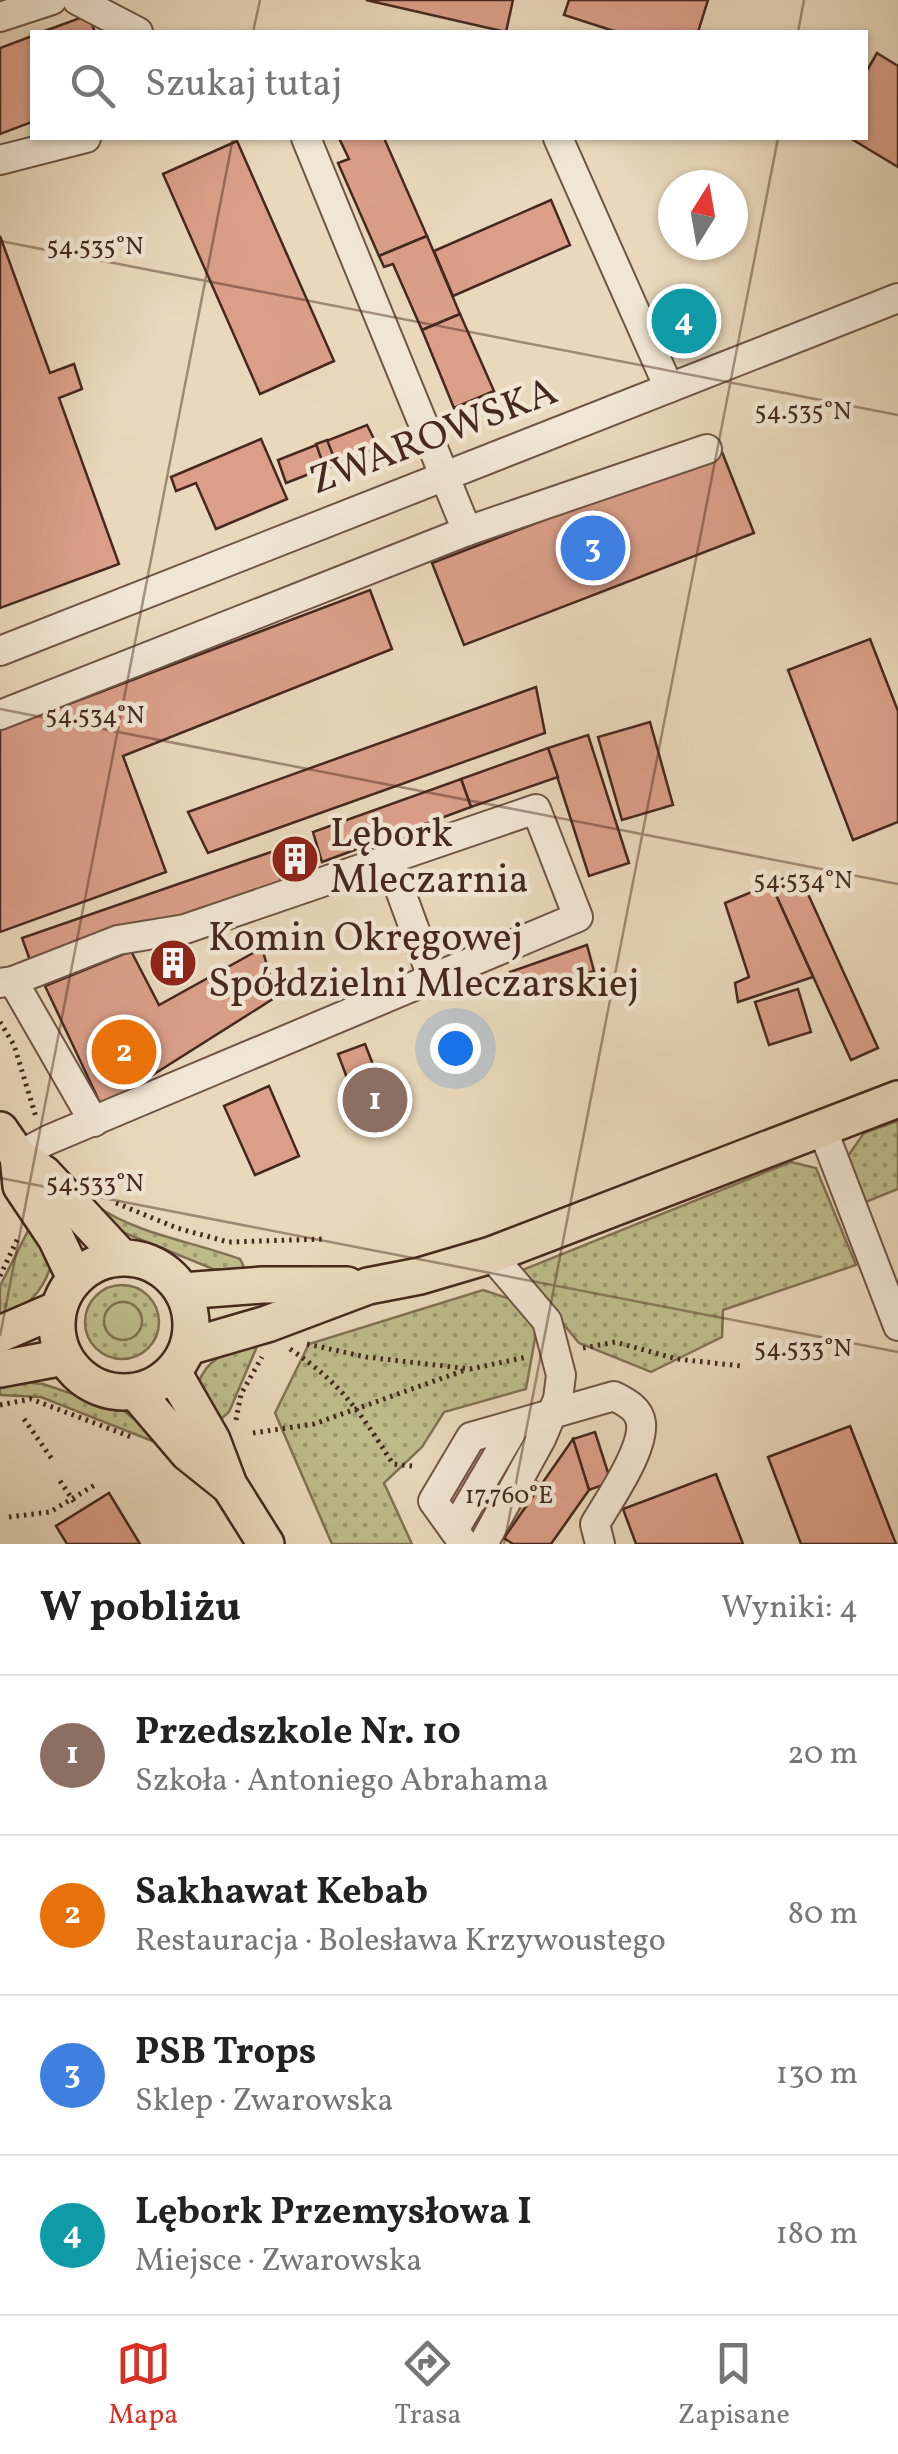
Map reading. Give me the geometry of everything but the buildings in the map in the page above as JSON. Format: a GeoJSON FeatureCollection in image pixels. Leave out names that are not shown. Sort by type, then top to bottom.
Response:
{"type":"FeatureCollection","features":[{"type":"Feature","properties":{"kind":"main road"},"geometry":{"type":"LineString","coordinates":[[27,1139],[21,1186],[56,1238],[66,1294],[56,1334],[64,1357],[82,1379],[108,1392],[136,1392],[156,1385],[180,1360],[267,1324],[368,1286],[420,1276],[491,1255],[898,1099]]}},
{"type":"Feature","properties":{"kind":"main road"},"geometry":{"type":"LineString","coordinates":[[27,1139],[44,1174],[121,1257]]}},
{"type":"Feature","properties":{"kind":"main road"},"geometry":{"type":"LineString","coordinates":[[0,1334],[66,1294],[96,1263],[121,1257],[145,1261],[167,1273],[182,1291],[191,1318],[180,1360],[229,1485],[266,1544]]}},
{"type":"Feature","properties":{"kind":"main road"},"geometry":{"type":"LineString","coordinates":[[182,1291],[263,1285],[368,1286]]}},
{"type":"Feature","properties":{"kind":"main road"},"geometry":{"type":"LineString","coordinates":[[0,1370],[64,1357]]}},
{"type":"Feature","properties":{"kind":"main road"},"geometry":{"type":"LineString","coordinates":[[136,1392],[188,1453],[229,1485]]}},
{"type":"Feature","properties":{"kind":"street"},"geometry":{"type":"LineString","coordinates":[[0,18],[52,0]]}},
{"type":"Feature","properties":{"kind":"street"},"geometry":{"type":"LineString","coordinates":[[76,0],[134,30]]}},
{"type":"Feature","properties":{"kind":"street"},"geometry":{"type":"LineString","coordinates":[[0,160],[78,140]]}},
{"type":"Feature","properties":{"kind":"street"},"geometry":{"type":"LineString","coordinates":[[307,140],[467,531]]}},
{"type":"Feature","properties":{"kind":"street"},"geometry":{"type":"LineString","coordinates":[[559,140],[669,388]]}},
{"type":"Feature","properties":{"kind":"street","name":"ZWAROWSKA"},"geometry":{"type":"LineString","coordinates":[[0,651],[898,298]]}},
{"type":"Feature","properties":{"kind":"street"},"geometry":{"type":"LineString","coordinates":[[0,714],[467,531],[708,449]]}},
{"type":"Feature","properties":{"kind":"street"},"geometry":{"type":"LineString","coordinates":[[27,1139],[94,1122],[578,917],[536,809],[185,929],[118,940],[7,982],[94,1122]]}},
{"type":"Feature","properties":{"kind":"street"},"geometry":{"type":"LineString","coordinates":[[389,860],[432,977]]}},
{"type":"Feature","properties":{"kind":"street"},"geometry":{"type":"LineString","coordinates":[[822,1128],[898,1326]]}},
{"type":"Feature","properties":{"kind":"street"},"geometry":{"type":"LineString","coordinates":[[483,1544],[550,1417],[558,1399],[561,1374],[547,1322],[491,1255]]}},
{"type":"Feature","properties":{"kind":"street"},"geometry":{"type":"LineString","coordinates":[[459,1537],[433,1501],[472,1437],[614,1396],[631,1405],[641,1420],[638,1442],[593,1537]]}},
{"type":"Feature","properties":{"kind":"path"},"geometry":{"type":"LineString","coordinates":[[0,1022],[14,1046],[29,1100],[27,1139]]}},
{"type":"Feature","properties":{"kind":"path"},"geometry":{"type":"LineString","coordinates":[[104,1197],[177,1228],[228,1242],[324,1239]]}},
{"type":"Feature","properties":{"kind":"path"},"geometry":{"type":"LineString","coordinates":[[0,1276],[22,1228]]}},
{"type":"Feature","properties":{"kind":"path"},"geometry":{"type":"LineString","coordinates":[[253,1433],[314,1424],[470,1369],[615,1342],[676,1359],[741,1366]]}},
{"type":"Feature","properties":{"kind":"path"},"geometry":{"type":"LineString","coordinates":[[412,1466],[393,1464],[358,1408],[326,1373],[281,1343],[470,1369]]}},
{"type":"Feature","properties":{"kind":"path"},"geometry":{"type":"LineString","coordinates":[[234,1427],[241,1394],[270,1350]]}},
{"type":"Feature","properties":{"kind":"path"},"geometry":{"type":"LineString","coordinates":[[0,1406],[31,1399],[146,1443]]}},
{"type":"Feature","properties":{"kind":"path"},"geometry":{"type":"LineString","coordinates":[[24,1419],[54,1462]]}},
{"type":"Feature","properties":{"kind":"path"},"geometry":{"type":"LineString","coordinates":[[60,1481],[77,1506]]}},
{"type":"Feature","properties":{"kind":"path"},"geometry":{"type":"LineString","coordinates":[[8,1518],[50,1512],[98,1483]]}},
{"type":"Feature","properties":{"kind":"shaded area"},"geometry":{"type":"Polygon","coordinates":[[[898,1121],[898,1189],[863,1203],[848,1156],[864,1133],[898,1121]]]}},
{"type":"Feature","properties":{"kind":"shaded area"},"geometry":{"type":"Polygon","coordinates":[[[791,1162],[816,1168],[856,1265],[723,1310],[722,1337],[651,1372],[579,1343],[520,1271],[791,1162]]]}},
{"type":"Feature","properties":{"kind":"shaded area"},"geometry":{"type":"Polygon","coordinates":[[[95,1205],[147,1231],[240,1259],[247,1273],[213,1269],[110,1227],[95,1205]]]}},
{"type":"Feature","properties":{"kind":"shaded area"},"geometry":{"type":"Polygon","coordinates":[[[32,1223],[51,1265],[32,1299],[0,1321],[0,1286],[32,1223]]]}},
{"type":"Feature","properties":{"kind":"shaded area"},"geometry":{"type":"Polygon","coordinates":[[[122,1285],[148,1296],[159,1322],[148,1348],[122,1359],[96,1348],[85,1322],[96,1296],[122,1285]]]}},
{"type":"Feature","properties":{"kind":"shaded area"},"geometry":{"type":"Polygon","coordinates":[[[483,1290],[513,1300],[537,1327],[526,1389],[444,1412],[422,1447],[384,1483],[412,1544],[332,1544],[275,1413],[309,1344],[483,1290]]]}},
{"type":"Feature","properties":{"kind":"shaded area"},"geometry":{"type":"Polygon","coordinates":[[[123,1302],[137,1307],[142,1321],[137,1335],[123,1340],[109,1335],[104,1321],[109,1307],[123,1302]]]}},
{"type":"Feature","properties":{"kind":"shaded area"},"geometry":{"type":"Polygon","coordinates":[[[258,1344],[229,1412],[214,1425],[198,1384],[202,1374],[214,1360],[258,1344]]]}},
{"type":"Feature","properties":{"kind":"shaded area"},"geometry":{"type":"Polygon","coordinates":[[[22,1382],[43,1384],[124,1411],[170,1448],[41,1397],[0,1395],[0,1387],[22,1382]]]}},
{"type":"Feature","properties":{"kind":"place","name":"Lębork Przemysłowa I"},"geometry":{"type":"Point","coordinates":[684,321]}},
{"type":"Feature","properties":{"kind":"place","name":"PSB Trops"},"geometry":{"type":"Point","coordinates":[593,548]}},
{"type":"Feature","properties":{"kind":"place","name":"Lębork Mleczarnia"},"geometry":{"type":"Point","coordinates":[295,859]}},
{"type":"Feature","properties":{"kind":"place","name":"Komin Okręgowej Spółdzielni Mleczarskiej"},"geometry":{"type":"Point","coordinates":[173,963]}},
{"type":"Feature","properties":{"kind":"place","name":"Sakhawat Kebab"},"geometry":{"type":"Point","coordinates":[124,1052]}},
{"type":"Feature","properties":{"kind":"place","name":"Przedszkole Nr. 10"},"geometry":{"type":"Point","coordinates":[375,1100]}}]}
